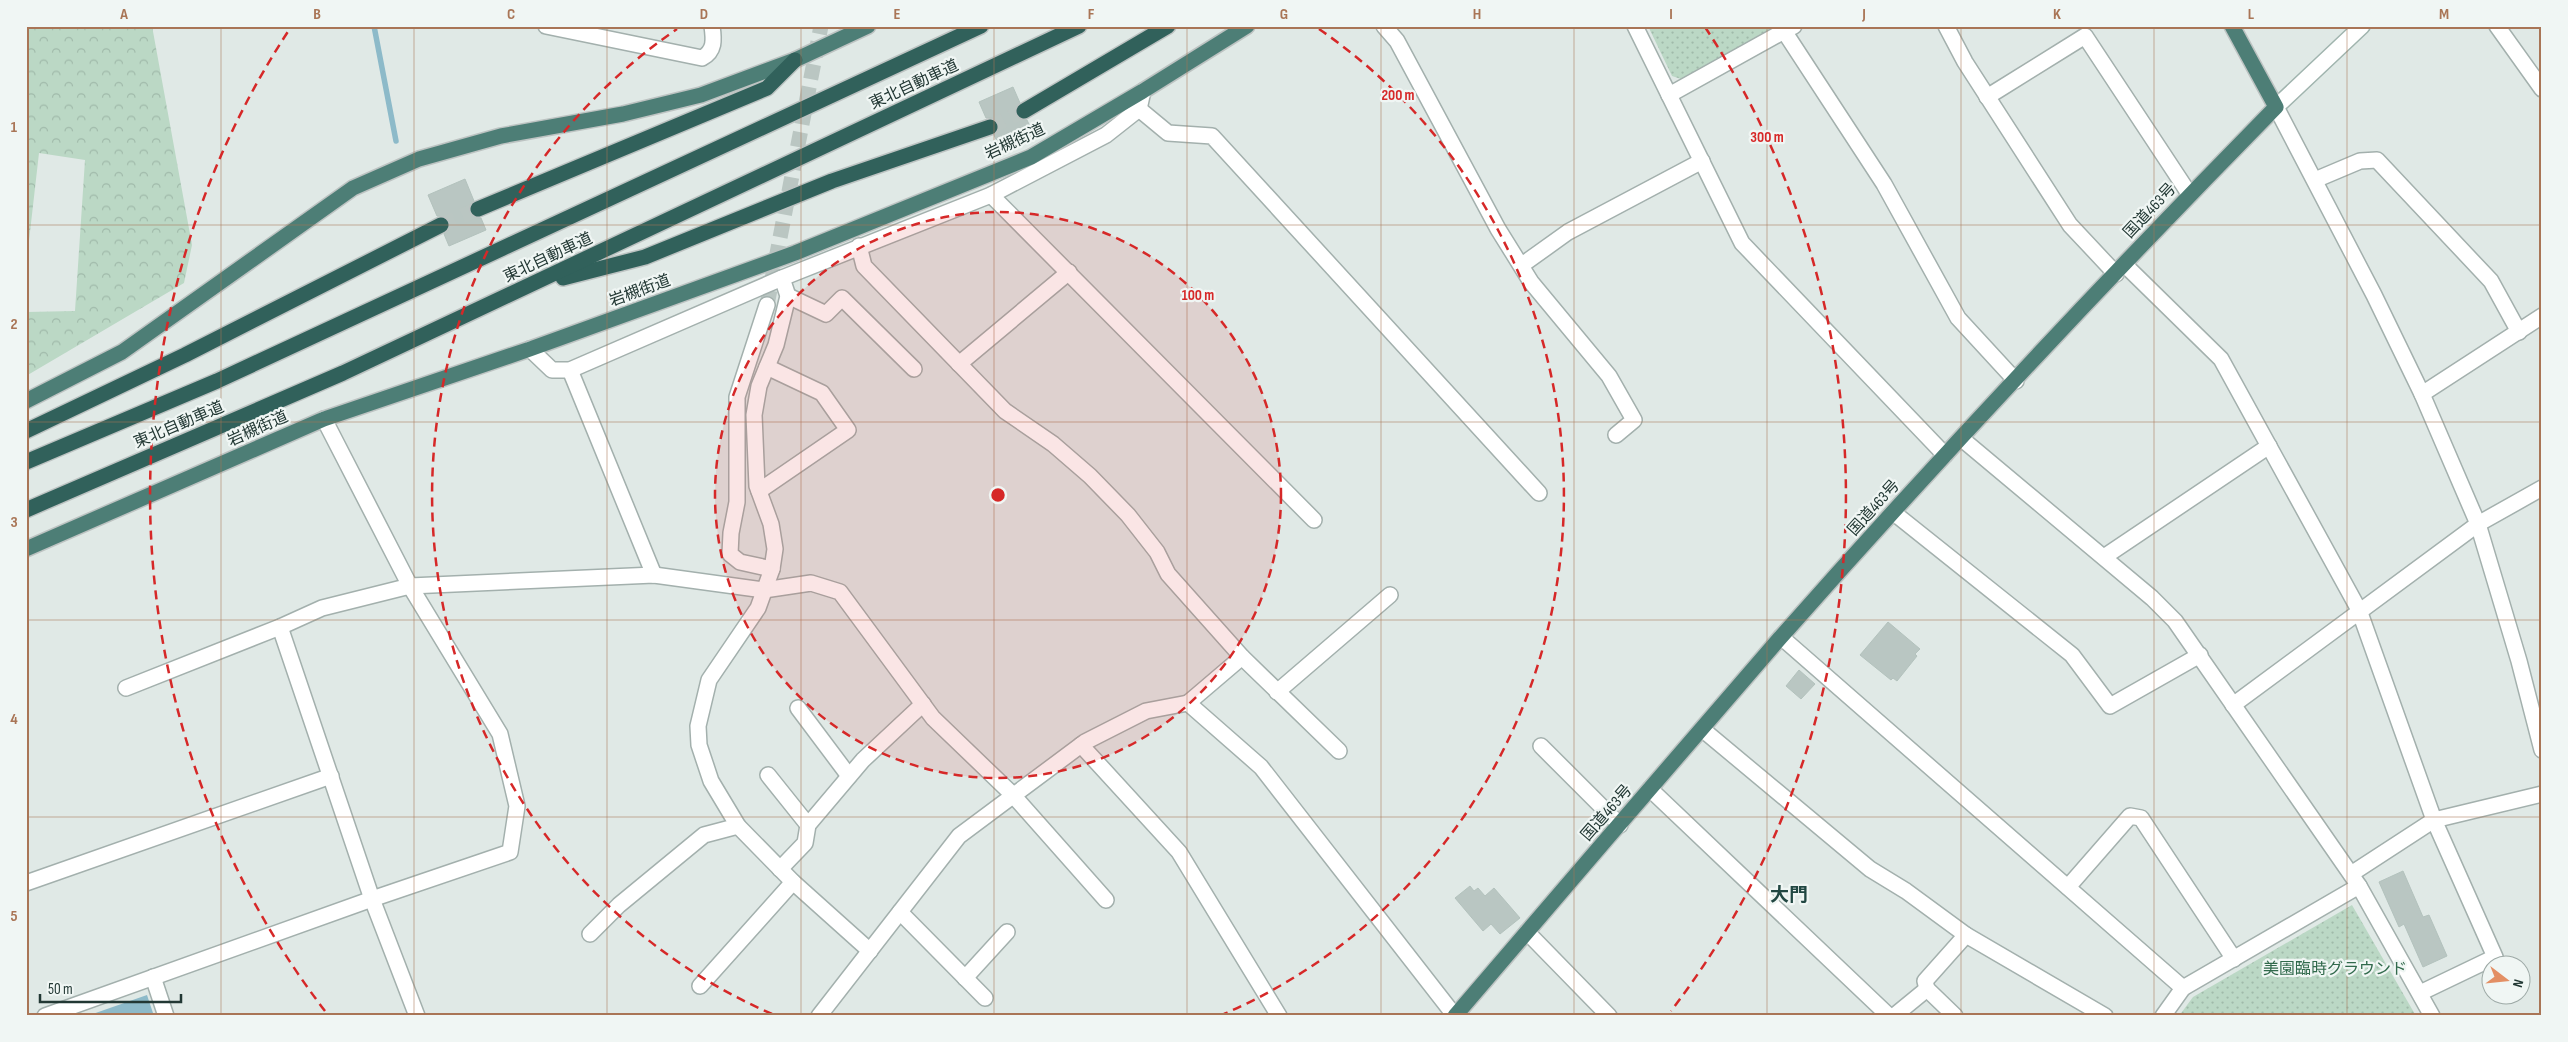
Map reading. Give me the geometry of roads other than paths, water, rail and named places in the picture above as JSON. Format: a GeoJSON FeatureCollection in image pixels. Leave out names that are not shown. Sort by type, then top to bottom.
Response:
{"type":"FeatureCollection","features":[{"type":"Feature","properties":{"kind":"highway","name":"東北自動車道"},"geometry":{"type":"LineString","coordinates":[[26,462],[217,381],[980,26]]}},
{"type":"Feature","properties":{"kind":"highway","name":"東北自動車道"},"geometry":{"type":"LineString","coordinates":[[26,510],[342,373],[1079,26]]}},
{"type":"Feature","properties":{"kind":"highway"},"geometry":{"type":"LineString","coordinates":[[1024,112],[1168,26]]}},
{"type":"Feature","properties":{"kind":"highway","name":"岩槻街道"},"geometry":{"type":"LineString","coordinates":[[26,549],[324,419],[530,349],[795,253],[1031,156],[1143,91],[1247,26]]}},
{"type":"Feature","properties":{"kind":"highway"},"geometry":{"type":"LineString","coordinates":[[2232,26],[2276,107]]}},
{"type":"Feature","properties":{"kind":"highway"},"geometry":{"type":"LineString","coordinates":[[26,401],[122,352],[353,188],[420,159],[501,136],[623,114],[701,95],[795,60],[859,28]]}},
{"type":"Feature","properties":{"kind":"highway"},"geometry":{"type":"LineString","coordinates":[[478,209],[767,88],[795,60]]}},
{"type":"Feature","properties":{"kind":"highway","name":"国道463号"},"geometry":{"type":"LineString","coordinates":[[1455,1016],[1782,637],[1945,455],[2190,195],[2276,107]]}},
{"type":"Feature","properties":{"kind":"highway"},"geometry":{"type":"LineString","coordinates":[[530,286],[645,258],[832,181],[990,127]]}},
{"type":"Feature","properties":{"kind":"highway"},"geometry":{"type":"LineString","coordinates":[[26,431],[184,355],[441,225]]}},
{"type":"Feature","properties":{"kind":"street"},"geometry":{"type":"LineString","coordinates":[[546,26],[702,58],[710,54],[712,48],[712,26]]}},
{"type":"Feature","properties":{"kind":"street"},"geometry":{"type":"LineString","coordinates":[[1384,26],[1397,40],[1498,229],[1531,282],[1610,376],[1634,420],[1616,435]]}},
{"type":"Feature","properties":{"kind":"street"},"geometry":{"type":"LineString","coordinates":[[1635,26],[1742,243],[1945,455]]}},
{"type":"Feature","properties":{"kind":"street"},"geometry":{"type":"LineString","coordinates":[[1946,26],[1987,97],[2070,225],[2221,359],[2359,610],[2434,820],[2495,957],[2420,993]]}},
{"type":"Feature","properties":{"kind":"street"},"geometry":{"type":"LineString","coordinates":[[2362,26],[2276,107],[2315,180],[2422,394],[2478,524],[2519,661],[2542,750]]}},
{"type":"Feature","properties":{"kind":"street"},"geometry":{"type":"LineString","coordinates":[[2497,26],[2542,89]]}},
{"type":"Feature","properties":{"kind":"street"},"geometry":{"type":"LineString","coordinates":[[1669,95],[1789,29],[1884,184],[1958,318],[2016,381]]}},
{"type":"Feature","properties":{"kind":"street"},"geometry":{"type":"LineString","coordinates":[[1987,97],[2085,36],[2190,195]]}},
{"type":"Feature","properties":{"kind":"street"},"geometry":{"type":"LineString","coordinates":[[530,349],[552,370],[570,370],[782,278],[991,195],[1106,135],[1139,109],[1143,91]]}},
{"type":"Feature","properties":{"kind":"street"},"geometry":{"type":"LineString","coordinates":[[1139,109],[1168,133],[1212,136],[1539,493]]}},
{"type":"Feature","properties":{"kind":"street"},"geometry":{"type":"LineString","coordinates":[[2315,180],[2360,161],[2377,160],[2491,280],[2519,332]]}},
{"type":"Feature","properties":{"kind":"street"},"geometry":{"type":"LineString","coordinates":[[1522,265],[1568,232],[1702,161]]}},
{"type":"Feature","properties":{"kind":"street"},"geometry":{"type":"LineString","coordinates":[[991,195],[1314,520]]}},
{"type":"Feature","properties":{"kind":"street"},"geometry":{"type":"LineString","coordinates":[[860,246],[864,266],[1005,411],[1053,444],[1090,476],[1128,515],[1157,552],[1168,574],[1242,657],[1338,751]]}},
{"type":"Feature","properties":{"kind":"street"},"geometry":{"type":"LineString","coordinates":[[959,364],[1069,272]]}},
{"type":"Feature","properties":{"kind":"street"},"geometry":{"type":"LineString","coordinates":[[782,278],[788,296],[776,345],[759,386],[754,415],[759,491],[771,524],[775,549],[772,569],[758,608],[709,680],[698,726],[699,745],[706,769],[738,826],[793,882],[870,950]]}},
{"type":"Feature","properties":{"kind":"street"},"geometry":{"type":"LineString","coordinates":[[788,296],[826,314],[842,298],[914,369]]}},
{"type":"Feature","properties":{"kind":"street"},"geometry":{"type":"LineString","coordinates":[[767,305],[737,397],[738,502],[731,533],[730,554],[740,562],[772,569]]}},
{"type":"Feature","properties":{"kind":"street"},"geometry":{"type":"LineString","coordinates":[[2422,394],[2542,316]]}},
{"type":"Feature","properties":{"kind":"street"},"geometry":{"type":"LineString","coordinates":[[759,491],[848,430],[822,392],[767,366]]}},
{"type":"Feature","properties":{"kind":"street"},"geometry":{"type":"LineString","coordinates":[[570,370],[654,575]]}},
{"type":"Feature","properties":{"kind":"street"},"geometry":{"type":"LineString","coordinates":[[45,1016],[372,899],[510,852],[517,806],[500,734],[410,586],[324,419]]}},
{"type":"Feature","properties":{"kind":"street"},"geometry":{"type":"LineString","coordinates":[[1962,438],[2104,557],[2175,621],[2200,654],[2233,705],[2355,880],[2432,1016]]}},
{"type":"Feature","properties":{"kind":"street"},"geometry":{"type":"LineString","coordinates":[[2104,557],[2268,446]]}},
{"type":"Feature","properties":{"kind":"street"},"geometry":{"type":"LineString","coordinates":[[2233,705],[2359,610],[2478,524],[2542,488]]}},
{"type":"Feature","properties":{"kind":"street"},"geometry":{"type":"LineString","coordinates":[[1894,513],[2072,655],[2110,706],[2200,654]]}},
{"type":"Feature","properties":{"kind":"street"},"geometry":{"type":"LineString","coordinates":[[126,688],[280,627],[322,608],[410,586],[654,575],[764,590],[811,583],[840,592],[933,718],[1012,794],[1106,900]]}},
{"type":"Feature","properties":{"kind":"street"},"geometry":{"type":"LineString","coordinates":[[1277,692],[1390,595]]}},
{"type":"Feature","properties":{"kind":"street"},"geometry":{"type":"LineString","coordinates":[[280,627],[372,899],[417,1016]]}},
{"type":"Feature","properties":{"kind":"street"},"geometry":{"type":"LineString","coordinates":[[1782,637],[2183,988]]}},
{"type":"Feature","properties":{"kind":"street"},"geometry":{"type":"LineString","coordinates":[[819,1016],[959,836],[1012,794],[1081,744],[1146,711],[1188,703],[1242,657]]}},
{"type":"Feature","properties":{"kind":"street"},"geometry":{"type":"LineString","coordinates":[[1188,703],[1261,767],[1455,1016]]}},
{"type":"Feature","properties":{"kind":"street"},"geometry":{"type":"LineString","coordinates":[[780,869],[805,843],[808,825],[849,776],[863,760],[924,704]]}},
{"type":"Feature","properties":{"kind":"street"},"geometry":{"type":"LineString","coordinates":[[798,708],[849,776]]}},
{"type":"Feature","properties":{"kind":"street"},"geometry":{"type":"LineString","coordinates":[[1702,729],[1850,854],[1906,891],[1966,935],[2105,1016]]}},
{"type":"Feature","properties":{"kind":"street"},"geometry":{"type":"LineString","coordinates":[[1081,744],[1179,852],[1279,1016]]}},
{"type":"Feature","properties":{"kind":"street"},"geometry":{"type":"LineString","coordinates":[[1541,746],[1620,824]]}},
{"type":"Feature","properties":{"kind":"street"},"geometry":{"type":"LineString","coordinates":[[768,775],[808,825]]}},
{"type":"Feature","properties":{"kind":"street"},"geometry":{"type":"LineString","coordinates":[[26,883],[331,776]]}},
{"type":"Feature","properties":{"kind":"street"},"geometry":{"type":"LineString","coordinates":[[1650,789],[1889,1016]]}},
{"type":"Feature","properties":{"kind":"street"},"geometry":{"type":"LineString","coordinates":[[2163,1016],[2183,988],[2234,959],[2355,880],[2434,820],[2542,794]]}},
{"type":"Feature","properties":{"kind":"street"},"geometry":{"type":"LineString","coordinates":[[2068,887],[2130,816],[2141,818],[2234,959]]}},
{"type":"Feature","properties":{"kind":"street"},"geometry":{"type":"LineString","coordinates":[[590,934],[619,905],[704,834],[738,826]]}},
{"type":"Feature","properties":{"kind":"street"},"geometry":{"type":"LineString","coordinates":[[700,986],[793,882]]}},
{"type":"Feature","properties":{"kind":"street"},"geometry":{"type":"LineString","coordinates":[[900,912],[985,998]]}},
{"type":"Feature","properties":{"kind":"street"},"geometry":{"type":"LineString","coordinates":[[965,978],[1007,932]]}},
{"type":"Feature","properties":{"kind":"street"},"geometry":{"type":"LineString","coordinates":[[1527,932],[1609,1016]]}},
{"type":"Feature","properties":{"kind":"street"},"geometry":{"type":"LineString","coordinates":[[1955,1016],[1927,989],[1925,981],[1966,935]]}},
{"type":"Feature","properties":{"kind":"street"},"geometry":{"type":"LineString","coordinates":[[153,977],[166,1016]]}},
{"type":"Feature","properties":{"kind":"street"},"geometry":{"type":"LineString","coordinates":[[1894,1016],[1927,989]]}},
{"type":"Feature","properties":{"kind":"water"},"geometry":{"type":"Polygon","coordinates":[[[147,995],[154,1016],[87,1016],[147,995]]]}},
{"type":"Feature","properties":{"kind":"waterway"},"geometry":{"type":"LineString","coordinates":[[374,26],[396,141]]}},
{"type":"Feature","properties":{"kind":"tunnel"},"geometry":{"type":"LineString","coordinates":[[767,305],[821,26]]}},
{"type":"Feature","properties":{"kind":"tunnel"},"geometry":{"type":"LineString","coordinates":[[990,127],[1024,111]]}},
{"type":"Feature","properties":{"kind":"tunnel"},"geometry":{"type":"LineString","coordinates":[[441,225],[478,209]]}},
{"type":"Feature","properties":{"kind":"district","name":"大門"},"geometry":{"type":"Point","coordinates":[1789,895]}},
{"type":"Feature","properties":{"kind":"park label","name":"美園臨時グラウンド"},"geometry":{"type":"Point","coordinates":[2335,969]}}]}
